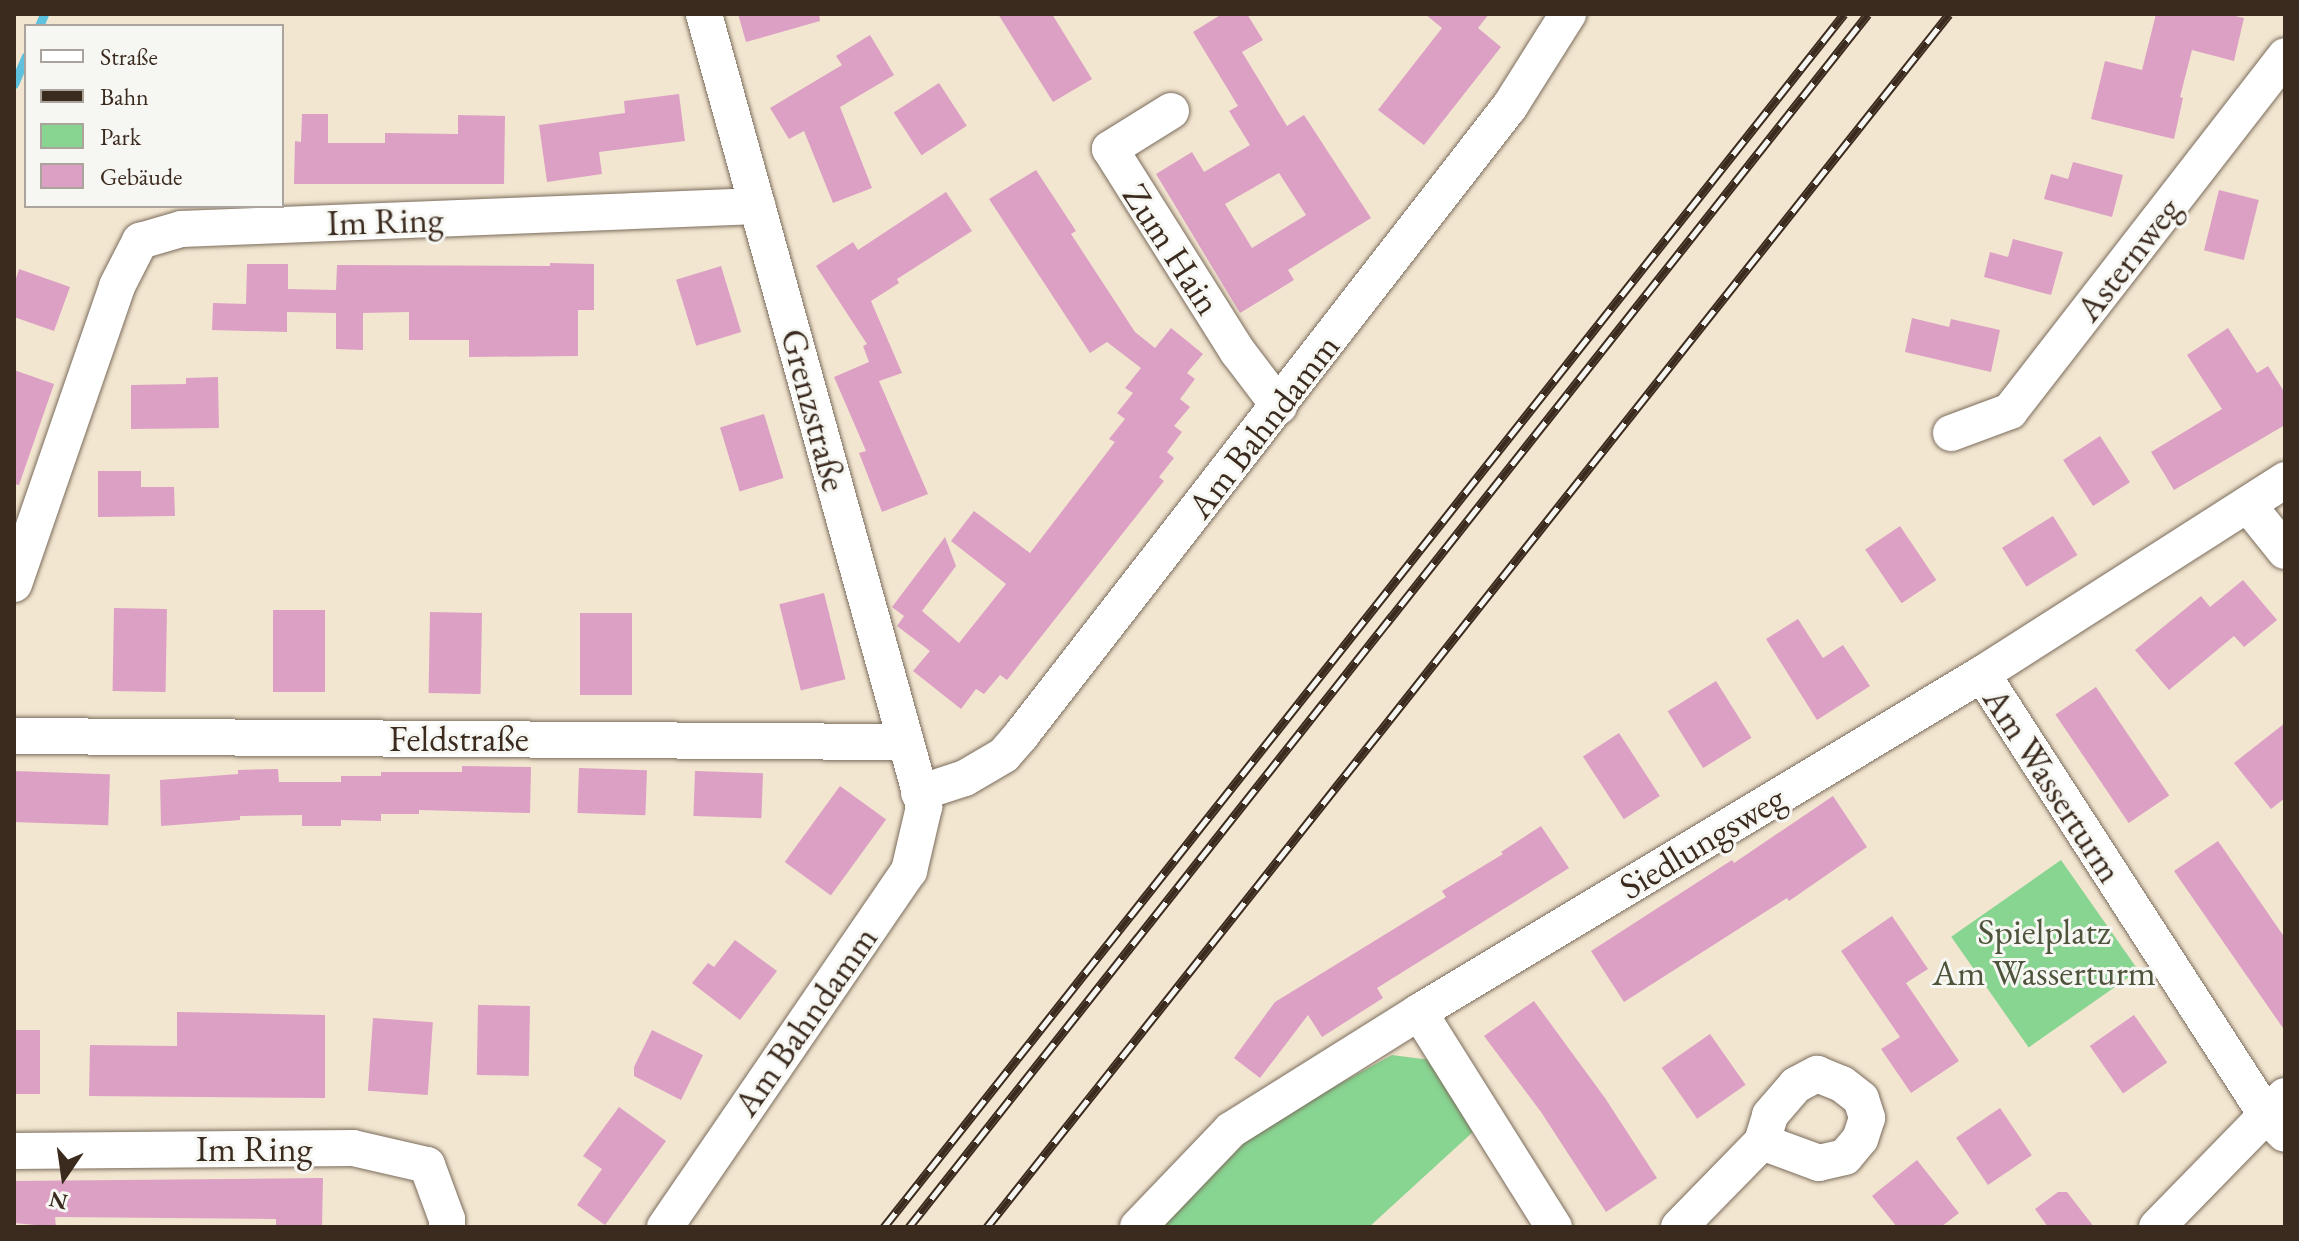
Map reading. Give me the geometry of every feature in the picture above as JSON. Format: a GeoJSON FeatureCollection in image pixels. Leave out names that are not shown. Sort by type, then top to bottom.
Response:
{"type":"FeatureCollection","features":[{"type":"Feature","properties":{"kind":"street","name":"Grenzstraße"},"geometry":{"type":"LineString","coordinates":[[704,14],[922,800]]}},
{"type":"Feature","properties":{"kind":"street","name":"Am Bahndamm"},"geometry":{"type":"LineString","coordinates":[[665,1227],[909,871],[922,800],[1004,755],[1510,106],[1568,14]]}},
{"type":"Feature","properties":{"kind":"street","name":"Asternweg"},"geometry":{"type":"LineString","coordinates":[[1951,433],[2010,411],[2285,56]]}},
{"type":"Feature","properties":{"kind":"street","name":"Zum Hain"},"geometry":{"type":"LineString","coordinates":[[1171,111],[1110,149],[1238,352],[1279,406]]}},
{"type":"Feature","properties":{"kind":"street","name":"Im Ring"},"geometry":{"type":"LineString","coordinates":[[14,584],[117,286],[140,241],[181,229],[758,206]]}},
{"type":"Feature","properties":{"kind":"street","name":"Siedlungsweg"},"geometry":{"type":"LineString","coordinates":[[1138,1227],[1231,1130],[1419,1012],[1982,674],[2285,480]]}},
{"type":"Feature","properties":{"kind":"street"},"geometry":{"type":"LineString","coordinates":[[2248,505],[2285,551]]}},
{"type":"Feature","properties":{"kind":"street","name":"Am Wasserturm"},"geometry":{"type":"LineString","coordinates":[[1982,674],[2279,1115]]}},
{"type":"Feature","properties":{"kind":"street","name":"Feldstraße"},"geometry":{"type":"LineString","coordinates":[[14,736],[904,742]]}},
{"type":"Feature","properties":{"kind":"street"},"geometry":{"type":"LineString","coordinates":[[1419,1012],[1554,1227]]}},
{"type":"Feature","properties":{"kind":"street"},"geometry":{"type":"LineString","coordinates":[[2157,1227],[2279,1115]]}},
{"type":"Feature","properties":{"kind":"street"},"geometry":{"type":"LineString","coordinates":[[1679,1227],[1762,1142]]}},
{"type":"Feature","properties":{"kind":"street","name":"Im Ring"},"geometry":{"type":"LineString","coordinates":[[14,1151],[353,1148],[427,1165],[447,1219],[447,1227]]}},
{"type":"Feature","properties":{"kind":"green space","name":"Spielplatz Am Wasserturm"},"geometry":{"type":"Polygon","coordinates":[[[2061,860],[2138,971],[2029,1047],[1951,937],[2061,860]]]}},
{"type":"Feature","properties":{"kind":"green space"},"geometry":{"type":"Polygon","coordinates":[[[1392,1055],[1438,1061],[1474,1131],[1369,1227],[1149,1227],[1259,1128],[1392,1055]]]}},
{"type":"Feature","properties":{"kind":"building"},"geometry":{"type":"Polygon","coordinates":[[[738,14],[819,14],[820,21],[746,42],[738,14]]]}},
{"type":"Feature","properties":{"kind":"building"},"geometry":{"type":"Polygon","coordinates":[[[998,14],[1052,14],[1092,79],[1053,102],[998,14]]]}},
{"type":"Feature","properties":{"kind":"building"},"geometry":{"type":"Polygon","coordinates":[[[1222,14],[1247,14],[1263,40],[1242,52],[1287,126],[1304,115],[1371,218],[1288,270],[1294,280],[1240,313],[1156,174],[1192,152],[1204,172],[1250,145],[1229,111],[1238,106],[1193,32],[1222,14]],[[1279,173],[1225,204],[1252,248],[1306,215],[1279,173]]]}},
{"type":"Feature","properties":{"kind":"building"},"geometry":{"type":"Polygon","coordinates":[[[1425,14],[1489,14],[1478,28],[1501,47],[1424,145],[1378,110],[1442,28],[1425,14]]]}},
{"type":"Feature","properties":{"kind":"building"},"geometry":{"type":"Polygon","coordinates":[[[2156,14],[2227,14],[2244,18],[2234,61],[2192,50],[2180,97],[2183,98],[2174,139],[2091,119],[2105,61],[2142,70],[2156,14]]]}},
{"type":"Feature","properties":{"kind":"building"},"geometry":{"type":"Polygon","coordinates":[[[870,35],[894,75],[840,107],[872,188],[833,203],[804,131],[789,139],[770,108],[842,65],[836,56],[870,35]]]}},
{"type":"Feature","properties":{"kind":"building"},"geometry":{"type":"Polygon","coordinates":[[[939,83],[967,126],[921,155],[894,112],[939,83]]]}},
{"type":"Feature","properties":{"kind":"building"},"geometry":{"type":"Polygon","coordinates":[[[679,94],[685,141],[599,152],[602,174],[547,182],[539,125],[625,113],[624,101],[679,94]]]}},
{"type":"Feature","properties":{"kind":"building"},"geometry":{"type":"Polygon","coordinates":[[[302,114],[328,114],[328,143],[385,143],[385,133],[458,134],[458,115],[505,116],[504,184],[294,184],[295,141],[301,142],[302,114]]]}},
{"type":"Feature","properties":{"kind":"building"},"geometry":{"type":"Polygon","coordinates":[[[2073,162],[2123,175],[2112,217],[2044,199],[2051,174],[2068,179],[2073,162]]]}},
{"type":"Feature","properties":{"kind":"building"},"geometry":{"type":"Polygon","coordinates":[[[1036,170],[1076,231],[1071,234],[1135,332],[1155,348],[1171,328],[1203,354],[1187,373],[1195,379],[1180,399],[1190,407],[1174,426],[1182,432],[1167,452],[1174,458],[1159,477],[1164,481],[1007,680],[1000,675],[984,694],[976,689],[961,709],[913,671],[930,651],[897,626],[904,616],[892,607],[945,537],[956,566],[922,611],[959,643],[1006,584],[951,541],[974,511],[1030,553],[1115,442],[1109,439],[1125,419],[1117,413],[1133,393],[1125,388],[1141,368],[1107,342],[1090,353],[989,199],[1036,170]]]}},
{"type":"Feature","properties":{"kind":"building"},"geometry":{"type":"Polygon","coordinates":[[[2219,190],[2259,200],[2244,260],[2204,250],[2219,190]]]}},
{"type":"Feature","properties":{"kind":"building"},"geometry":{"type":"Polygon","coordinates":[[[946,192],[972,231],[897,279],[899,283],[871,301],[902,373],[879,381],[928,494],[882,512],[859,453],[866,451],[834,377],[869,362],[863,346],[867,344],[816,266],[853,242],[858,250],[946,192]]]}},
{"type":"Feature","properties":{"kind":"building"},"geometry":{"type":"Polygon","coordinates":[[[2013,239],[2063,252],[2051,295],[1984,277],[1990,252],[2008,257],[2013,239]]]}},
{"type":"Feature","properties":{"kind":"building"},"geometry":{"type":"Polygon","coordinates":[[[550,263],[594,264],[594,310],[578,310],[578,356],[469,357],[469,340],[409,340],[409,312],[363,313],[363,350],[336,349],[336,313],[287,312],[287,332],[212,330],[213,303],[246,304],[247,264],[288,264],[288,289],[336,290],[337,265],[550,266],[550,263]]]}},
{"type":"Feature","properties":{"kind":"building"},"geometry":{"type":"Polygon","coordinates":[[[721,266],[741,332],[696,346],[676,280],[721,266]]]}},
{"type":"Feature","properties":{"kind":"building"},"geometry":{"type":"Polygon","coordinates":[[[19,269],[70,287],[54,331],[14,317],[14,285],[19,269]]]}},
{"type":"Feature","properties":{"kind":"building"},"geometry":{"type":"Polygon","coordinates":[[[1912,318],[1949,327],[1951,319],[2000,330],[1991,372],[1905,352],[1912,318]]]}},
{"type":"Feature","properties":{"kind":"building"},"geometry":{"type":"Polygon","coordinates":[[[2228,328],[2257,373],[2268,366],[2285,393],[2285,425],[2174,490],[2151,452],[2222,409],[2187,355],[2228,328]]]}},
{"type":"Feature","properties":{"kind":"building"},"geometry":{"type":"Polygon","coordinates":[[[14,370],[54,384],[19,485],[14,484],[14,370]]]}},
{"type":"Feature","properties":{"kind":"building"},"geometry":{"type":"Polygon","coordinates":[[[218,377],[219,428],[131,429],[131,385],[186,384],[186,378],[218,377]]]}},
{"type":"Feature","properties":{"kind":"building"},"geometry":{"type":"Polygon","coordinates":[[[764,414],[784,478],[740,492],[720,427],[764,414]]]}},
{"type":"Feature","properties":{"kind":"building"},"geometry":{"type":"Polygon","coordinates":[[[2100,436],[2130,482],[2093,506],[2063,460],[2100,436]]]}},
{"type":"Feature","properties":{"kind":"building"},"geometry":{"type":"Polygon","coordinates":[[[98,471],[141,471],[141,487],[174,487],[175,516],[98,517],[98,471]]]}},
{"type":"Feature","properties":{"kind":"building"},"geometry":{"type":"Polygon","coordinates":[[[2053,516],[2077,555],[2026,587],[2002,548],[2053,516]]]}},
{"type":"Feature","properties":{"kind":"building"},"geometry":{"type":"Polygon","coordinates":[[[1900,526],[1936,580],[1902,603],[1865,549],[1900,526]]]}},
{"type":"Feature","properties":{"kind":"building"},"geometry":{"type":"Polygon","coordinates":[[[2243,580],[2277,620],[2244,647],[2234,636],[2169,690],[2135,650],[2201,596],[2210,607],[2243,580]]]}},
{"type":"Feature","properties":{"kind":"building"},"geometry":{"type":"Polygon","coordinates":[[[824,593],[846,679],[801,690],[779,604],[824,593]]]}},
{"type":"Feature","properties":{"kind":"building"},"geometry":{"type":"Polygon","coordinates":[[[114,608],[167,609],[166,692],[113,691],[114,608]]]}},
{"type":"Feature","properties":{"kind":"building"},"geometry":{"type":"Polygon","coordinates":[[[273,610],[325,610],[325,692],[273,692],[273,610]]]}},
{"type":"Feature","properties":{"kind":"building"},"geometry":{"type":"Polygon","coordinates":[[[430,612],[482,613],[481,694],[429,693],[430,612]]]}},
{"type":"Feature","properties":{"kind":"building"},"geometry":{"type":"Polygon","coordinates":[[[580,613],[632,613],[632,695],[580,695],[580,613]]]}},
{"type":"Feature","properties":{"kind":"building"},"geometry":{"type":"Polygon","coordinates":[[[1798,619],[1823,658],[1843,645],[1870,686],[1817,720],[1766,639],[1798,619]]]}},
{"type":"Feature","properties":{"kind":"building"},"geometry":{"type":"Polygon","coordinates":[[[1716,681],[1752,738],[1703,768],[1668,711],[1716,681]]]}},
{"type":"Feature","properties":{"kind":"building"},"geometry":{"type":"Polygon","coordinates":[[[2096,687],[2169,796],[2129,823],[2055,714],[2096,687]]]}},
{"type":"Feature","properties":{"kind":"building"},"geometry":{"type":"Polygon","coordinates":[[[2285,723],[2285,798],[2271,809],[2234,763],[2285,723]]]}},
{"type":"Feature","properties":{"kind":"building"},"geometry":{"type":"Polygon","coordinates":[[[1619,733],[1660,796],[1624,819],[1583,756],[1619,733]]]}},
{"type":"Feature","properties":{"kind":"building"},"geometry":{"type":"Polygon","coordinates":[[[462,766],[531,767],[530,813],[419,810],[419,814],[381,814],[381,821],[341,820],[341,826],[302,826],[302,815],[240,816],[240,820],[161,826],[160,780],[238,774],[238,770],[278,769],[279,782],[341,782],[341,776],[381,776],[381,772],[462,772],[462,766]]]}},
{"type":"Feature","properties":{"kind":"building"},"geometry":{"type":"Polygon","coordinates":[[[579,768],[647,770],[645,815],[577,813],[579,768]]]}},
{"type":"Feature","properties":{"kind":"building"},"geometry":{"type":"Polygon","coordinates":[[[14,771],[110,774],[108,825],[14,822],[14,771]]]}},
{"type":"Feature","properties":{"kind":"building"},"geometry":{"type":"Polygon","coordinates":[[[695,771],[763,773],[761,818],[693,816],[695,771]]]}},
{"type":"Feature","properties":{"kind":"building"},"geometry":{"type":"Polygon","coordinates":[[[840,786],[886,820],[831,896],[785,862],[840,786]]]}},
{"type":"Feature","properties":{"kind":"building"},"geometry":{"type":"Polygon","coordinates":[[[1833,796],[1867,847],[1789,901],[1787,898],[1624,1002],[1591,951],[1732,860],[1734,863],[1833,796]]]}},
{"type":"Feature","properties":{"kind":"building"},"geometry":{"type":"Polygon","coordinates":[[[1541,826],[1569,868],[1377,988],[1383,998],[1322,1037],[1308,1015],[1260,1078],[1234,1058],[1275,1002],[1446,897],[1442,891],[1503,854],[1501,852],[1541,826]]]}},
{"type":"Feature","properties":{"kind":"building"},"geometry":{"type":"Polygon","coordinates":[[[2218,841],[2285,938],[2285,1031],[2174,871],[2218,841]]]}},
{"type":"Feature","properties":{"kind":"building"},"geometry":{"type":"Polygon","coordinates":[[[1892,916],[1928,969],[1906,983],[1959,1061],[1911,1093],[1881,1049],[1900,1037],[1841,951],[1892,916]]]}},
{"type":"Feature","properties":{"kind":"building"},"geometry":{"type":"Polygon","coordinates":[[[735,940],[777,971],[740,1020],[692,983],[708,963],[714,967],[735,940]]]}},
{"type":"Feature","properties":{"kind":"building"},"geometry":{"type":"Polygon","coordinates":[[[1534,1001],[1605,1098],[1657,1178],[1606,1212],[1541,1112],[1484,1036],[1534,1001]]]}},
{"type":"Feature","properties":{"kind":"building"},"geometry":{"type":"Polygon","coordinates":[[[478,1005],[530,1006],[529,1076],[477,1075],[478,1005]]]}},
{"type":"Feature","properties":{"kind":"building"},"geometry":{"type":"Polygon","coordinates":[[[177,1012],[325,1015],[325,1098],[89,1096],[90,1045],[177,1046],[177,1012]]]}},
{"type":"Feature","properties":{"kind":"building"},"geometry":{"type":"Polygon","coordinates":[[[2134,1015],[2167,1063],[2123,1093],[2090,1046],[2134,1015]]]}},
{"type":"Feature","properties":{"kind":"building"},"geometry":{"type":"Polygon","coordinates":[[[373,1018],[433,1022],[428,1095],[368,1091],[373,1018]]]}},
{"type":"Feature","properties":{"kind":"building"},"geometry":{"type":"Polygon","coordinates":[[[14,1030],[40,1030],[40,1094],[14,1094],[14,1030]]]}},
{"type":"Feature","properties":{"kind":"building"},"geometry":{"type":"Polygon","coordinates":[[[652,1030],[703,1055],[681,1100],[634,1076],[634,1067],[652,1030]]]}},
{"type":"Feature","properties":{"kind":"building"},"geometry":{"type":"Polygon","coordinates":[[[1710,1034],[1746,1085],[1697,1119],[1662,1068],[1710,1034]]]}},
{"type":"Feature","properties":{"kind":"building"},"geometry":{"type":"Polygon","coordinates":[[[619,1107],[666,1141],[605,1225],[577,1205],[602,1169],[583,1156],[619,1107]]]}},
{"type":"Feature","properties":{"kind":"building"},"geometry":{"type":"Polygon","coordinates":[[[2000,1108],[2032,1155],[1988,1185],[1956,1138],[2000,1108]]]}},
{"type":"Feature","properties":{"kind":"building"},"geometry":{"type":"Polygon","coordinates":[[[1917,1160],[1959,1213],[1941,1227],[1897,1227],[1872,1196],[1917,1160]]]}},
{"type":"Feature","properties":{"kind":"building"},"geometry":{"type":"Polygon","coordinates":[[[323,1178],[322,1227],[276,1227],[276,1219],[55,1217],[56,1227],[14,1223],[14,1181],[323,1178]]]}},
{"type":"Feature","properties":{"kind":"building"},"geometry":{"type":"Polygon","coordinates":[[[2058,1192],[2067,1192],[2094,1227],[2048,1227],[2035,1209],[2058,1192]]]}},
{"type":"Feature","properties":{"kind":"waterway"},"geometry":{"type":"LineString","coordinates":[[40,24],[44,14]]}},
{"type":"Feature","properties":{"kind":"waterway"},"geometry":{"type":"LineString","coordinates":[[14,84],[24,61]]}},
{"type":"Feature","properties":{"kind":"railway"},"geometry":{"type":"LineString","coordinates":[[884,1227],[1844,14]]}},
{"type":"Feature","properties":{"kind":"railway"},"geometry":{"type":"LineString","coordinates":[[909,1227],[1868,14]]}},
{"type":"Feature","properties":{"kind":"railway"},"geometry":{"type":"LineString","coordinates":[[987,1227],[1949,14]]}}]}
